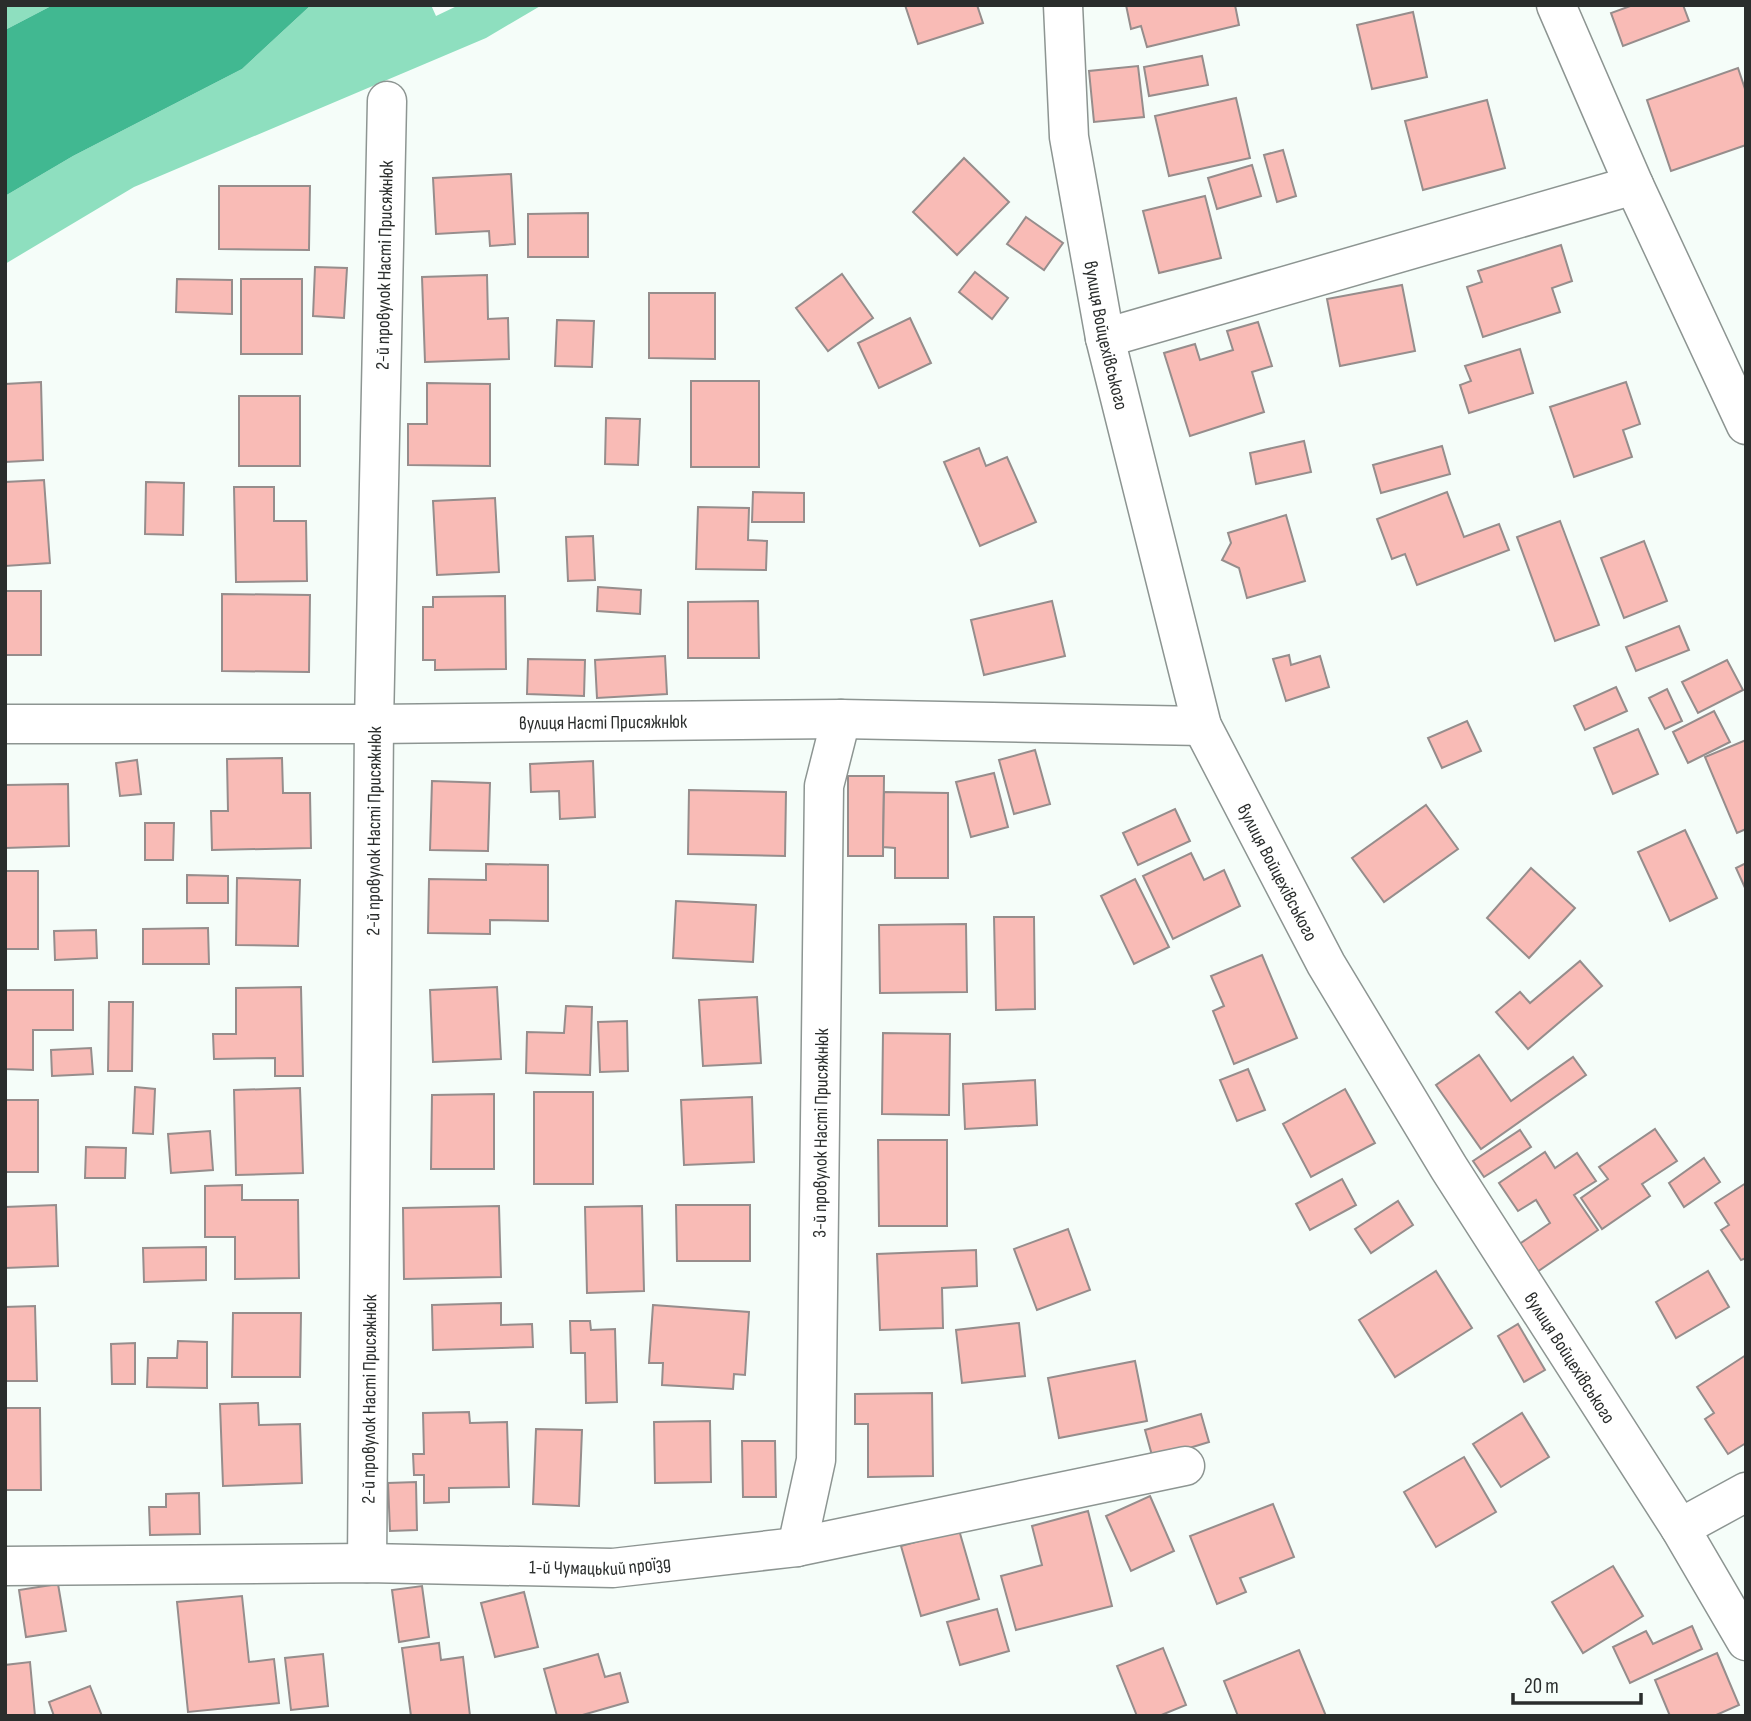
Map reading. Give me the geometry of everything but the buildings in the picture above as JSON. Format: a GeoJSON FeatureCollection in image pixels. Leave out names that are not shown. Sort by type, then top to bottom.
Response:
{"type":"FeatureCollection","features":[{"type":"Feature","properties":{"kind":"street","name":"вулиця Войцехівського"},"geometry":{"type":"LineString","coordinates":[[1063,5],[1069,136],[1105,338],[1202,726],[1326,964],[1449,1168],[1679,1528],[1746,1641]]}},
{"type":"Feature","properties":{"kind":"street"},"geometry":{"type":"LineString","coordinates":[[1556,5],[1633,185],[1746,425]]}},
{"type":"Feature","properties":{"kind":"street","name":"2-й провулок Насті Присяжнюк"},"geometry":{"type":"LineString","coordinates":[[368,1563],[374,724],[387,101]]}},
{"type":"Feature","properties":{"kind":"street"},"geometry":{"type":"LineString","coordinates":[[1105,338],[1633,185]]}},
{"type":"Feature","properties":{"kind":"street","name":"вулиця Насті Присяжнюк"},"geometry":{"type":"LineString","coordinates":[[5,724],[374,724],[841,719],[1202,726]]}},
{"type":"Feature","properties":{"kind":"street","name":"3-й провулок Насті Присяжнюк"},"geometry":{"type":"LineString","coordinates":[[797,1547],[817,1460],[824,786],[841,719]]}},
{"type":"Feature","properties":{"kind":"street","name":"1-й Чумацький проїзд"},"geometry":{"type":"LineString","coordinates":[[5,1566],[368,1563],[613,1568],[797,1547],[1185,1466]]}},
{"type":"Feature","properties":{"kind":"street"},"geometry":{"type":"LineString","coordinates":[[1679,1528],[1746,1492]]}},
{"type":"Feature","properties":{"kind":"shaded area"},"geometry":{"type":"Polygon","coordinates":[[[5,5],[53,5],[5,30],[5,5]]]}},
{"type":"Feature","properties":{"kind":"shaded area"},"geometry":{"type":"Polygon","coordinates":[[[53,5],[311,5],[242,69],[73,156],[5,196],[5,30],[53,5]]]}},
{"type":"Feature","properties":{"kind":"shaded area"},"geometry":{"type":"Polygon","coordinates":[[[311,5],[431,5],[436,16],[459,5],[542,5],[486,38],[134,187],[5,264],[5,196],[73,156],[242,69],[311,5]]]}}]}
